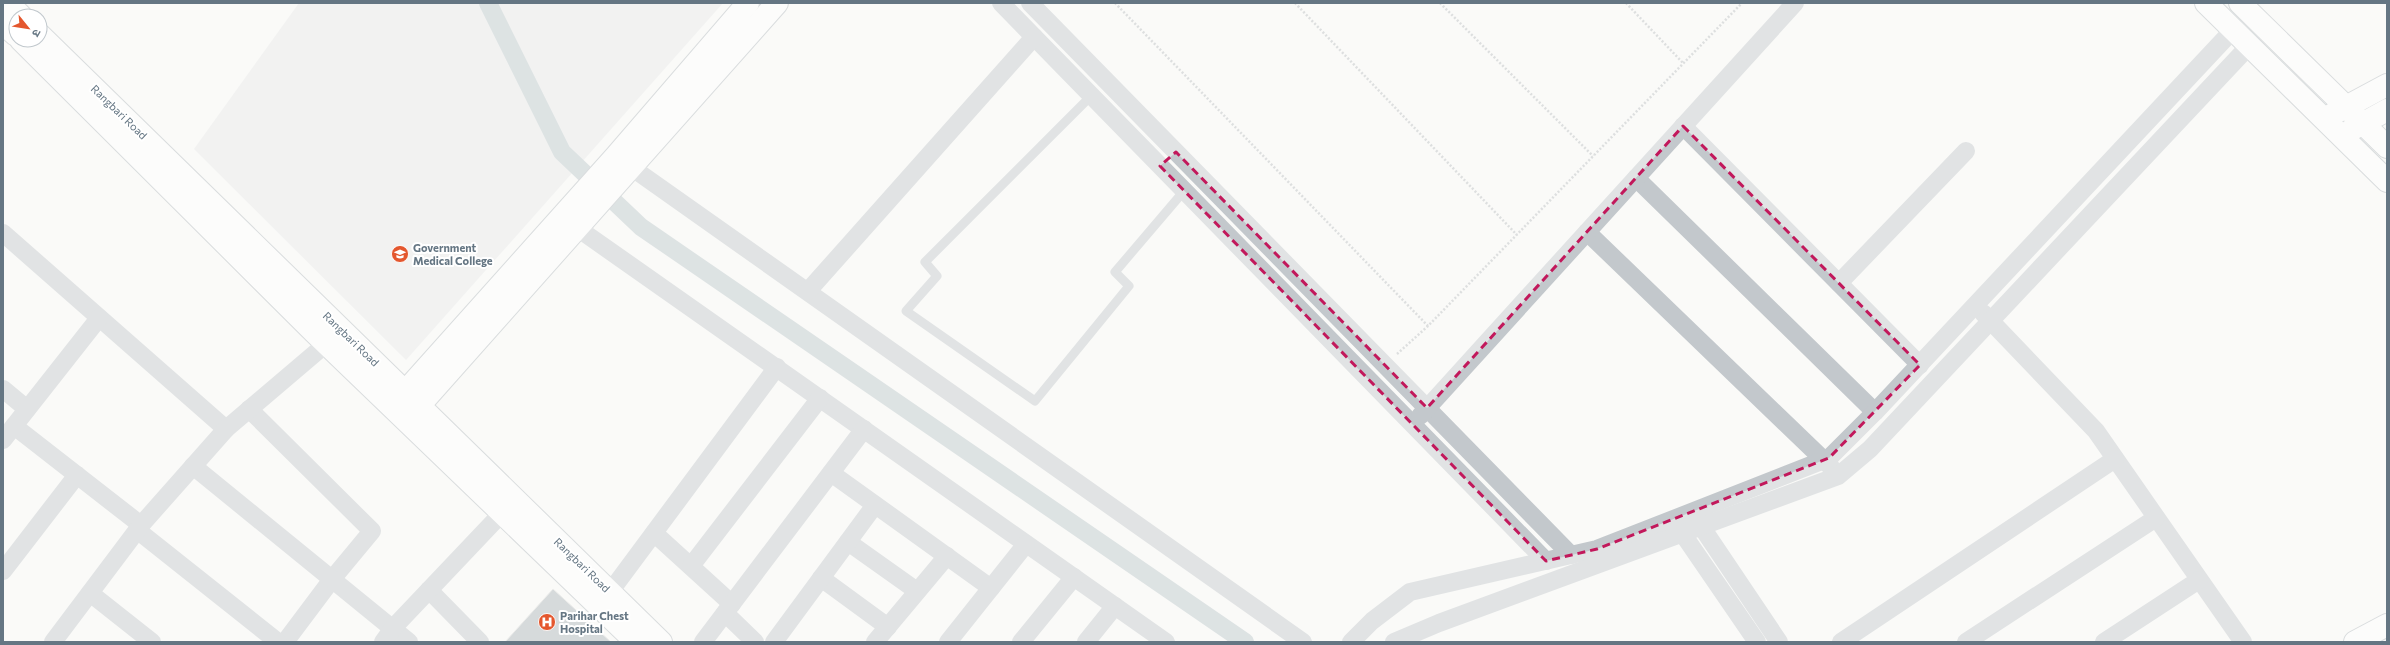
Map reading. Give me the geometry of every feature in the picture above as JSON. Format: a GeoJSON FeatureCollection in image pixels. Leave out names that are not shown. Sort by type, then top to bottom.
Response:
{"type":"FeatureCollection","features":[{"type":"Feature","properties":{"kind":"street"},"geometry":{"type":"LineString","coordinates":[[619,167],[748,3]]}},
{"type":"Feature","properties":{"kind":"street"},"geometry":{"type":"LineString","coordinates":[[405,406],[619,167],[777,3]]}},
{"type":"Feature","properties":{"kind":"street"},"geometry":{"type":"LineString","coordinates":[[1001,3],[1546,561]]}},
{"type":"Feature","properties":{"kind":"street"},"geometry":{"type":"LineString","coordinates":[[1030,3],[1571,555]]}},
{"type":"Feature","properties":{"kind":"street"},"geometry":{"type":"LineString","coordinates":[[1412,424],[1795,3]]}},
{"type":"Feature","properties":{"kind":"street"},"geometry":{"type":"LineString","coordinates":[[2240,3],[2387,147]]}},
{"type":"Feature","properties":{"kind":"street"},"geometry":{"type":"LineString","coordinates":[[2210,4],[2233,30],[2387,181]]}},
{"type":"Feature","properties":{"kind":"street"},"geometry":{"type":"LineString","coordinates":[[1394,642],[1678,526],[1692,512],[1829,458],[1920,365],[2233,30]]}},
{"type":"Feature","properties":{"kind":"street"},"geometry":{"type":"LineString","coordinates":[[808,291],[1034,37]]}},
{"type":"Feature","properties":{"kind":"street","name":"Rangbari Road"},"geometry":{"type":"LineString","coordinates":[[48,43],[333,336]]}},
{"type":"Feature","properties":{"kind":"street"},"geometry":{"type":"LineString","coordinates":[[1351,642],[1372,621],[1410,592],[1597,549],[1678,526],[1702,527],[1838,476],[1870,449],[2249,46]]}},
{"type":"Feature","properties":{"kind":"street","name":"Rangbari Road"},"geometry":{"type":"LineString","coordinates":[[31,48],[405,406],[610,592],[661,642]]}},
{"type":"Feature","properties":{"kind":"street"},"geometry":{"type":"LineString","coordinates":[[2324,119],[2387,85]]}},
{"type":"Feature","properties":{"kind":"street"},"geometry":{"type":"LineString","coordinates":[[2340,136],[2387,110]]}},
{"type":"Feature","properties":{"kind":"street"},"geometry":{"type":"LineString","coordinates":[[1683,126],[1920,365]]}},
{"type":"Feature","properties":{"kind":"street"},"geometry":{"type":"LineString","coordinates":[[1839,283],[1966,151]]}},
{"type":"Feature","properties":{"kind":"street"},"geometry":{"type":"LineString","coordinates":[[1160,166],[1176,152]]}},
{"type":"Feature","properties":{"kind":"street"},"geometry":{"type":"LineString","coordinates":[[619,167],[808,291],[1303,642]]}},
{"type":"Feature","properties":{"kind":"street"},"geometry":{"type":"LineString","coordinates":[[1636,178],[1875,412]]}},
{"type":"Feature","properties":{"kind":"street"},"geometry":{"type":"LineString","coordinates":[[573,218],[820,398],[1166,642]]}},
{"type":"Feature","properties":{"kind":"street"},"geometry":{"type":"LineString","coordinates":[[1587,232],[1824,460],[1838,476]]}},
{"type":"Feature","properties":{"kind":"street"},"geometry":{"type":"LineString","coordinates":[[3,233],[226,429]]}},
{"type":"Feature","properties":{"kind":"street"},"geometry":{"type":"LineString","coordinates":[[1974,306],[1991,320],[2096,431],[2243,642]]}},
{"type":"Feature","properties":{"kind":"street"},"geometry":{"type":"LineString","coordinates":[[3,440],[100,318]]}},
{"type":"Feature","properties":{"kind":"street"},"geometry":{"type":"LineString","coordinates":[[53,642],[139,528],[226,429],[333,336]]}},
{"type":"Feature","properties":{"kind":"street"},"geometry":{"type":"LineString","coordinates":[[610,592],[777,367]]}},
{"type":"Feature","properties":{"kind":"street"},"geometry":{"type":"LineString","coordinates":[[3,389],[27,409]]}},
{"type":"Feature","properties":{"kind":"street"},"geometry":{"type":"LineString","coordinates":[[691,566],[820,398]]}},
{"type":"Feature","properties":{"kind":"street","name":"Rangbari Road"},"geometry":{"type":"LineString","coordinates":[[405,406],[503,512],[636,642]]}},
{"type":"Feature","properties":{"kind":"street"},"geometry":{"type":"LineString","coordinates":[[249,409],[372,531],[333,578],[285,642]]}},
{"type":"Feature","properties":{"kind":"street"},"geometry":{"type":"LineString","coordinates":[[14,426],[77,475],[278,642]]}},
{"type":"Feature","properties":{"kind":"street"},"geometry":{"type":"LineString","coordinates":[[703,642],[864,429]]}},
{"type":"Feature","properties":{"kind":"street"},"geometry":{"type":"LineString","coordinates":[[1841,642],[2115,459]]}},
{"type":"Feature","properties":{"kind":"street"},"geometry":{"type":"LineString","coordinates":[[193,466],[333,578],[409,642]]}},
{"type":"Feature","properties":{"kind":"street"},"geometry":{"type":"LineString","coordinates":[[831,473],[991,588]]}},
{"type":"Feature","properties":{"kind":"street"},"geometry":{"type":"LineString","coordinates":[[3,571],[77,475]]}},
{"type":"Feature","properties":{"kind":"street"},"geometry":{"type":"LineString","coordinates":[[774,642],[875,505]]}},
{"type":"Feature","properties":{"kind":"street"},"geometry":{"type":"LineString","coordinates":[[382,642],[393,628],[503,512]]}},
{"type":"Feature","properties":{"kind":"street"},"geometry":{"type":"LineString","coordinates":[[1692,512],[1780,642]]}},
{"type":"Feature","properties":{"kind":"street"},"geometry":{"type":"LineString","coordinates":[[1966,642],[2156,518]]}},
{"type":"Feature","properties":{"kind":"street"},"geometry":{"type":"LineString","coordinates":[[1678,526],[1757,642]]}},
{"type":"Feature","properties":{"kind":"street"},"geometry":{"type":"LineString","coordinates":[[654,533],[691,566],[729,608],[755,642]]}},
{"type":"Feature","properties":{"kind":"street"},"geometry":{"type":"LineString","coordinates":[[848,542],[917,592]]}},
{"type":"Feature","properties":{"kind":"street"},"geometry":{"type":"LineString","coordinates":[[948,642],[1026,544]]}},
{"type":"Feature","properties":{"kind":"street"},"geometry":{"type":"LineString","coordinates":[[875,642],[946,556]]}},
{"type":"Feature","properties":{"kind":"street"},"geometry":{"type":"LineString","coordinates":[[1020,642],[1074,577]]}},
{"type":"Feature","properties":{"kind":"street"},"geometry":{"type":"LineString","coordinates":[[821,578],[888,626]]}},
{"type":"Feature","properties":{"kind":"street"},"geometry":{"type":"LineString","coordinates":[[2104,642],[2199,580]]}},
{"type":"Feature","properties":{"kind":"street"},"geometry":{"type":"LineString","coordinates":[[429,590],[480,642]]}},
{"type":"Feature","properties":{"kind":"street"},"geometry":{"type":"LineString","coordinates":[[90,593],[152,642]]}},
{"type":"Feature","properties":{"kind":"street"},"geometry":{"type":"LineString","coordinates":[[1086,642],[1115,606]]}},
{"type":"Feature","properties":{"kind":"street"},"geometry":{"type":"LineString","coordinates":[[2355,642],[2387,625]]}},
{"type":"Feature","properties":{"kind":"lane"},"geometry":{"type":"LineString","coordinates":[[1092,95],[925,262],[937,276],[906,311],[1035,401],[1129,286],[1115,272],[1184,190]]}},
{"type":"Feature","properties":{"kind":"path"},"geometry":{"type":"LineString","coordinates":[[1115,3],[1428,326]]}},
{"type":"Feature","properties":{"kind":"path"},"geometry":{"type":"LineString","coordinates":[[1295,3],[1517,235]]}},
{"type":"Feature","properties":{"kind":"path"},"geometry":{"type":"LineString","coordinates":[[1440,3],[1593,156]]}},
{"type":"Feature","properties":{"kind":"path"},"geometry":{"type":"LineString","coordinates":[[1626,3],[1683,63]]}},
{"type":"Feature","properties":{"kind":"path"},"geometry":{"type":"LineString","coordinates":[[1385,365],[1428,326],[1742,3]]}},
{"type":"Feature","properties":{"kind":"highlighted area"},"geometry":{"type":"Polygon","coordinates":[[[1683,126],[1920,365],[1829,458],[1597,549],[1546,561],[1160,166],[1176,152],[1427,408],[1683,126]]]}},
{"type":"Feature","properties":{"kind":"shaded area","name":"Government Medical College"},"geometry":{"type":"Polygon","coordinates":[[[299,3],[723,3],[406,360],[194,149],[299,3]]]}},
{"type":"Feature","properties":{"kind":"building"},"geometry":{"type":"Polygon","coordinates":[[[553,589],[611,642],[505,642],[553,589]]]}},
{"type":"Feature","properties":{"kind":"waterway"},"geometry":{"type":"LineString","coordinates":[[488,3],[562,152],[641,227],[1245,642]]}},
{"type":"Feature","properties":{"kind":"place","name":"Government Medical College"},"geometry":{"type":"Point","coordinates":[400,254]}},
{"type":"Feature","properties":{"kind":"place","name":"Parihar Chest Hospital"},"geometry":{"type":"Point","coordinates":[547,622]}}]}
